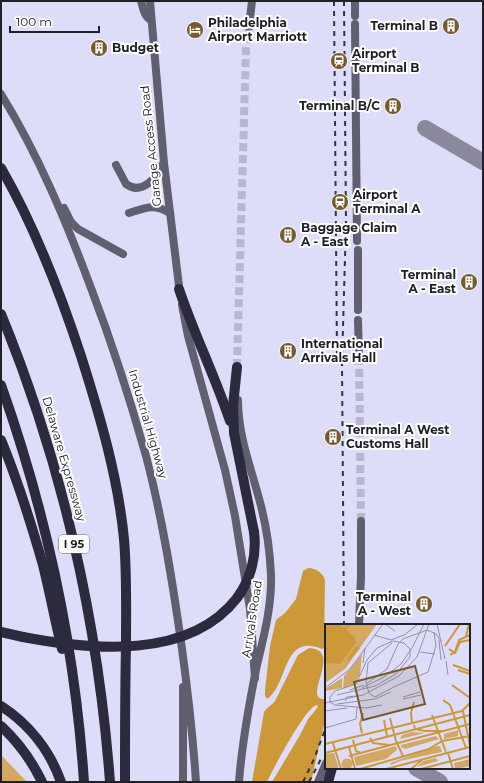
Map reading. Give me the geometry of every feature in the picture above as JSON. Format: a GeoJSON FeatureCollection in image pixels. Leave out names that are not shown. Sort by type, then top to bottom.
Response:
{"type":"FeatureCollection","features":[{"type":"Feature","properties":{"kind":"highway"},"geometry":{"type":"LineString","coordinates":[[1,168],[25,214],[42,252],[73,332],[98,413],[117,490],[122,522],[126,570],[125,782]]}},
{"type":"Feature","properties":{"kind":"highway"},"geometry":{"type":"LineString","coordinates":[[1,632],[76,644],[120,646],[145,644],[167,640],[191,633],[219,616],[239,595],[253,563],[255,550],[254,532],[235,440],[221,396],[195,333],[180,288]]}},
{"type":"Feature","properties":{"kind":"highway","name":"Delaware Expressway"},"geometry":{"type":"LineString","coordinates":[[1,314],[23,371],[61,489],[76,554],[96,660],[110,782]]}},
{"type":"Feature","properties":{"kind":"highway"},"geometry":{"type":"LineString","coordinates":[[235,440],[233,406],[237,367]]}},
{"type":"Feature","properties":{"kind":"highway","name":"I 95"},"geometry":{"type":"LineString","coordinates":[[1,385],[23,451],[46,538],[66,634],[84,782]]}},
{"type":"Feature","properties":{"kind":"highway"},"geometry":{"type":"LineString","coordinates":[[1,440],[18,484],[39,551],[75,702]]}},
{"type":"Feature","properties":{"kind":"highway"},"geometry":{"type":"LineString","coordinates":[[1,706],[23,723],[36,737],[51,759],[61,782]]}},
{"type":"Feature","properties":{"kind":"highway"},"geometry":{"type":"LineString","coordinates":[[1,726],[24,753],[42,782]]}},
{"type":"Feature","properties":{"kind":"highway"},"geometry":{"type":"LineString","coordinates":[[328,782],[332,769]]}},
{"type":"Feature","properties":{"kind":"street"},"geometry":{"type":"LineString","coordinates":[[141,1],[144,13],[151,20]]}},
{"type":"Feature","properties":{"kind":"street","name":"Garage Access Road"},"geometry":{"type":"LineString","coordinates":[[150,1],[164,163],[184,317],[221,457],[236,522],[250,609],[255,678]]}},
{"type":"Feature","properties":{"kind":"street"},"geometry":{"type":"LineString","coordinates":[[249,27],[252,1]]}},
{"type":"Feature","properties":{"kind":"street"},"geometry":{"type":"LineString","coordinates":[[355,1],[358,310]]}},
{"type":"Feature","properties":{"kind":"street","name":"Industrial Highway"},"geometry":{"type":"LineString","coordinates":[[1,94],[25,137],[52,191],[77,251],[104,323],[135,416],[161,520],[173,581],[191,714],[196,782]]}},
{"type":"Feature","properties":{"kind":"street"},"geometry":{"type":"LineString","coordinates":[[116,165],[126,184],[135,188],[142,187],[154,180],[164,163]]}},
{"type":"Feature","properties":{"kind":"street"},"geometry":{"type":"LineString","coordinates":[[52,191],[76,227],[124,254]]}},
{"type":"Feature","properties":{"kind":"street"},"geometry":{"type":"LineString","coordinates":[[129,213],[156,206],[170,213]]}},
{"type":"Feature","properties":{"kind":"street"},"geometry":{"type":"LineString","coordinates":[[358,320],[359,357]]}},
{"type":"Feature","properties":{"kind":"street","name":"Arrivals Road"},"geometry":{"type":"LineString","coordinates":[[237,367],[241,436],[265,520],[271,567],[269,604],[243,742],[239,782]]}},
{"type":"Feature","properties":{"kind":"street"},"geometry":{"type":"LineString","coordinates":[[360,624],[361,521]]}},
{"type":"Feature","properties":{"kind":"street"},"geometry":{"type":"LineString","coordinates":[[182,645],[184,726],[183,782]]}},
{"type":"Feature","properties":{"kind":"street"},"geometry":{"type":"LineString","coordinates":[[318,782],[325,765]]}},
{"type":"Feature","properties":{"kind":"shaded area"},"geometry":{"type":"Polygon","coordinates":[[[308,568],[319,571],[325,580],[324,648],[322,649],[309,646],[300,648],[293,653],[274,692],[267,699],[265,696],[265,690],[270,646],[276,620],[285,613],[296,599],[303,571],[308,568]]]}},
{"type":"Feature","properties":{"kind":"shaded area"},"geometry":{"type":"Polygon","coordinates":[[[309,648],[319,651],[323,657],[323,666],[317,692],[319,697],[325,699],[325,720],[311,782],[272,782],[308,719],[318,707],[317,705],[312,708],[298,726],[267,782],[252,782],[264,712],[275,701],[298,655],[309,648]]]}},
{"type":"Feature","properties":{"kind":"shaded area"},"geometry":{"type":"Polygon","coordinates":[[[1,755],[27,782],[1,782],[1,755]]]}},
{"type":"Feature","properties":{"kind":"taxiway"},"geometry":{"type":"LineString","coordinates":[[425,128],[483,162]]}},
{"type":"Feature","properties":{"kind":"taxiway"},"geometry":{"type":"LineString","coordinates":[[418,769],[440,782]]}},
{"type":"Feature","properties":{"kind":"tunnel"},"geometry":{"type":"LineString","coordinates":[[237,367],[246,48],[249,27]]}},
{"type":"Feature","properties":{"kind":"tunnel"},"geometry":{"type":"LineString","coordinates":[[359,357],[361,521]]}},
{"type":"Feature","properties":{"kind":"railway"},"geometry":{"type":"LineString","coordinates":[[334,1],[337,355]]}},
{"type":"Feature","properties":{"kind":"railway"},"geometry":{"type":"LineString","coordinates":[[344,1],[346,223],[342,362],[344,624]]}},
{"type":"Feature","properties":{"kind":"railway"},"geometry":{"type":"LineString","coordinates":[[303,782],[314,759],[325,730]]}},
{"type":"Feature","properties":{"kind":"railway"},"geometry":{"type":"LineString","coordinates":[[309,782],[321,759]]}},
{"type":"Feature","properties":{"kind":"place","name":"Terminal B"},"geometry":{"type":"Point","coordinates":[451,26]}},
{"type":"Feature","properties":{"kind":"place","name":"Philadelphia Airport Marriott"},"geometry":{"type":"Point","coordinates":[195,30]}},
{"type":"Feature","properties":{"kind":"place","name":"Budget"},"geometry":{"type":"Point","coordinates":[99,48]}},
{"type":"Feature","properties":{"kind":"place","name":"Airport Terminal B"},"geometry":{"type":"Point","coordinates":[339,61]}},
{"type":"Feature","properties":{"kind":"place","name":"Terminal B/C"},"geometry":{"type":"Point","coordinates":[393,106]}},
{"type":"Feature","properties":{"kind":"place","name":"Airport Terminal A"},"geometry":{"type":"Point","coordinates":[340,202]}},
{"type":"Feature","properties":{"kind":"place","name":"Baggage Claim A - East"},"geometry":{"type":"Point","coordinates":[288,235]}},
{"type":"Feature","properties":{"kind":"place","name":"Terminal A - East"},"geometry":{"type":"Point","coordinates":[469,282]}},
{"type":"Feature","properties":{"kind":"place","name":"International Arrivals Hall"},"geometry":{"type":"Point","coordinates":[288,351]}},
{"type":"Feature","properties":{"kind":"place","name":"Terminal A West Customs Hall"},"geometry":{"type":"Point","coordinates":[333,437]}},
{"type":"Feature","properties":{"kind":"place","name":"Terminal A - West"},"geometry":{"type":"Point","coordinates":[424,604]}}]}
